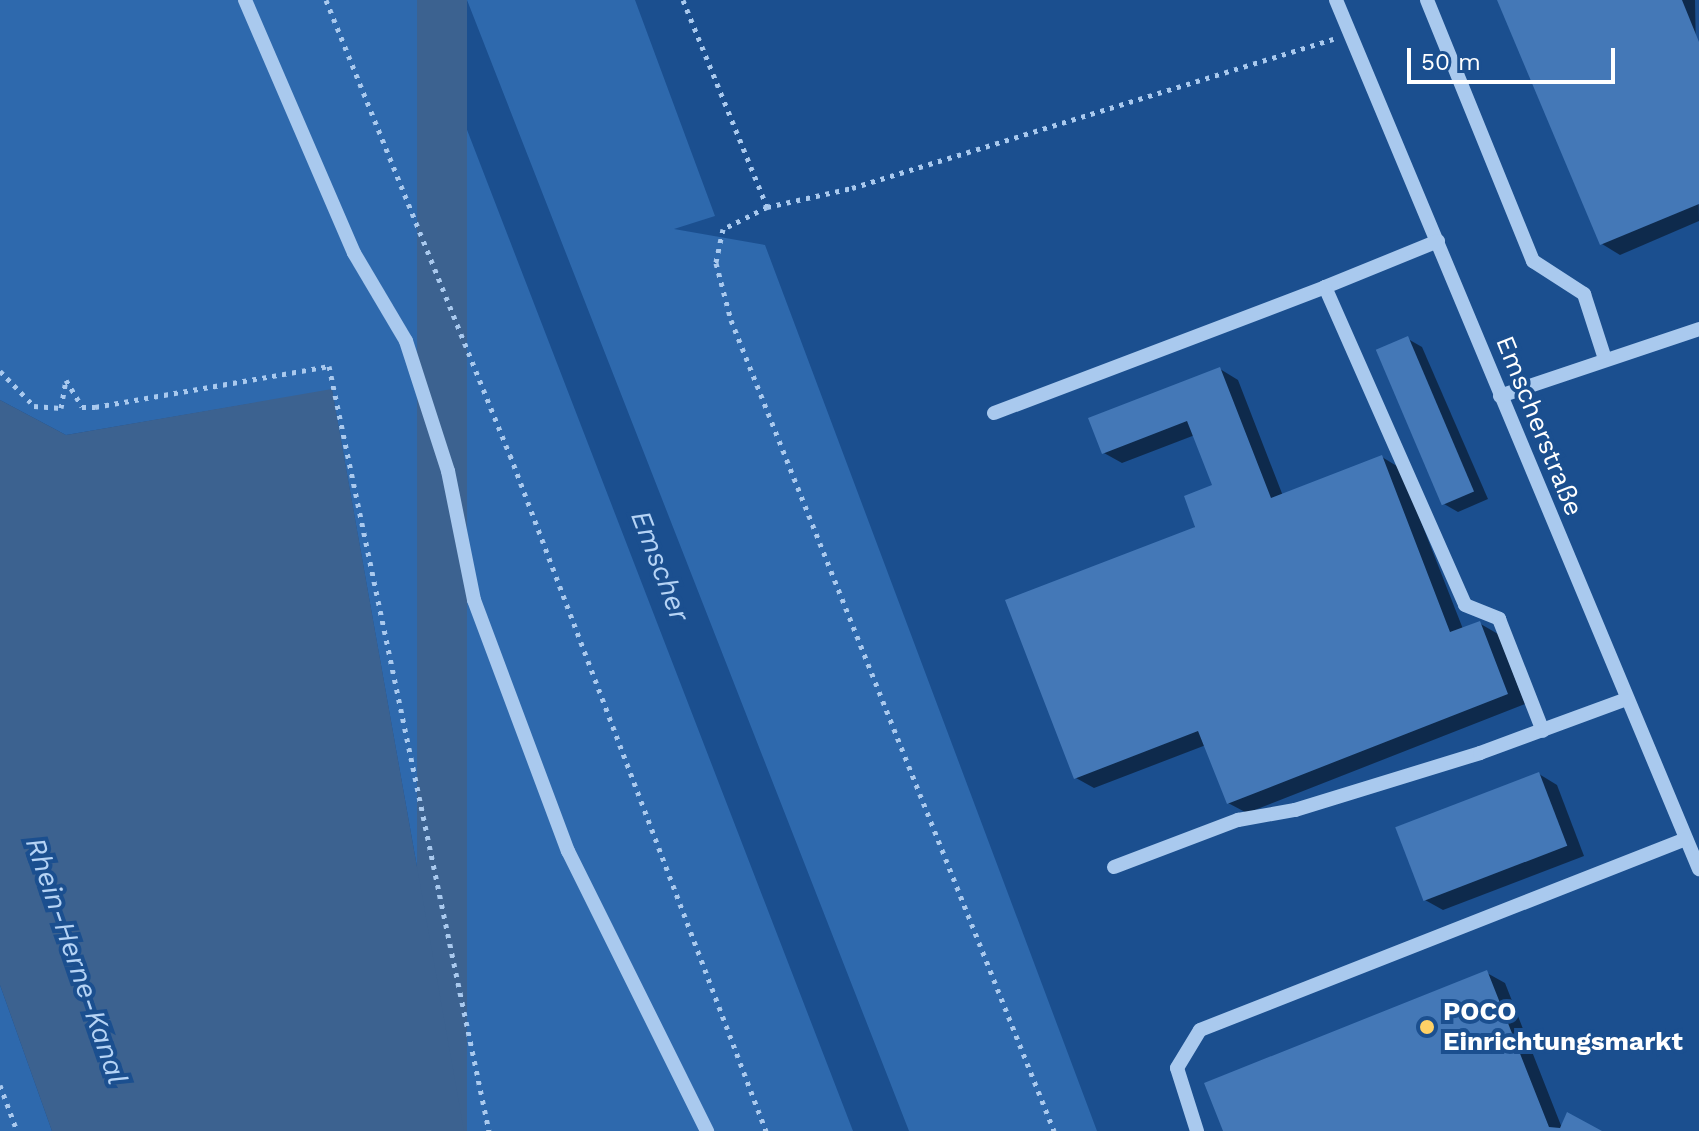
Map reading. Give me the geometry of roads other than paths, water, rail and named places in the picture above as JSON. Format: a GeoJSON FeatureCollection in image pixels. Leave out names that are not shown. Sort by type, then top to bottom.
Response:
{"type":"FeatureCollection","features":[{"type":"Feature","properties":{"kind":"street"},"geometry":{"type":"LineString","coordinates":[[245,0],[354,253],[406,341],[448,471],[474,600],[568,851],[707,1131]]}},
{"type":"Feature","properties":{"kind":"street","name":"Emscherstraße"},"geometry":{"type":"LineString","coordinates":[[1336,0],[1699,869]]}},
{"type":"Feature","properties":{"kind":"street"},"geometry":{"type":"LineString","coordinates":[[1427,0],[1533,261],[1584,294],[1605,359]]}},
{"type":"Feature","properties":{"kind":"street"},"geometry":{"type":"LineString","coordinates":[[994,413],[1438,241]]}},
{"type":"Feature","properties":{"kind":"street"},"geometry":{"type":"LineString","coordinates":[[1325,287],[1465,605],[1499,619],[1543,731]]}},
{"type":"Feature","properties":{"kind":"street"},"geometry":{"type":"LineString","coordinates":[[1500,396],[1699,329]]}},
{"type":"Feature","properties":{"kind":"street"},"geometry":{"type":"LineString","coordinates":[[1114,867],[1238,820],[1295,810],[1543,731],[1627,699]]}},
{"type":"Feature","properties":{"kind":"street"},"geometry":{"type":"LineString","coordinates":[[1197,1131],[1177,1068],[1200,1030],[1686,839]]}},
{"type":"Feature","properties":{"kind":"water"},"geometry":{"type":"Polygon","coordinates":[[[417,0],[467,0],[467,1131],[417,1131],[417,0]]]}},
{"type":"Feature","properties":{"kind":"water","name":"Rhein-Herne-Kanal"},"geometry":{"type":"Polygon","coordinates":[[[332,389],[464,1131],[52,1131],[0,985],[0,400],[66,435],[332,389]]]}},
{"type":"Feature","properties":{"kind":"place","name":"POCO Einrichtungsmarkt"},"geometry":{"type":"Point","coordinates":[1427,1027]}},
{"type":"Feature","properties":{"kind":"water label","name":"Emscher"},"geometry":{"type":"Point","coordinates":[660,566]}}]}
